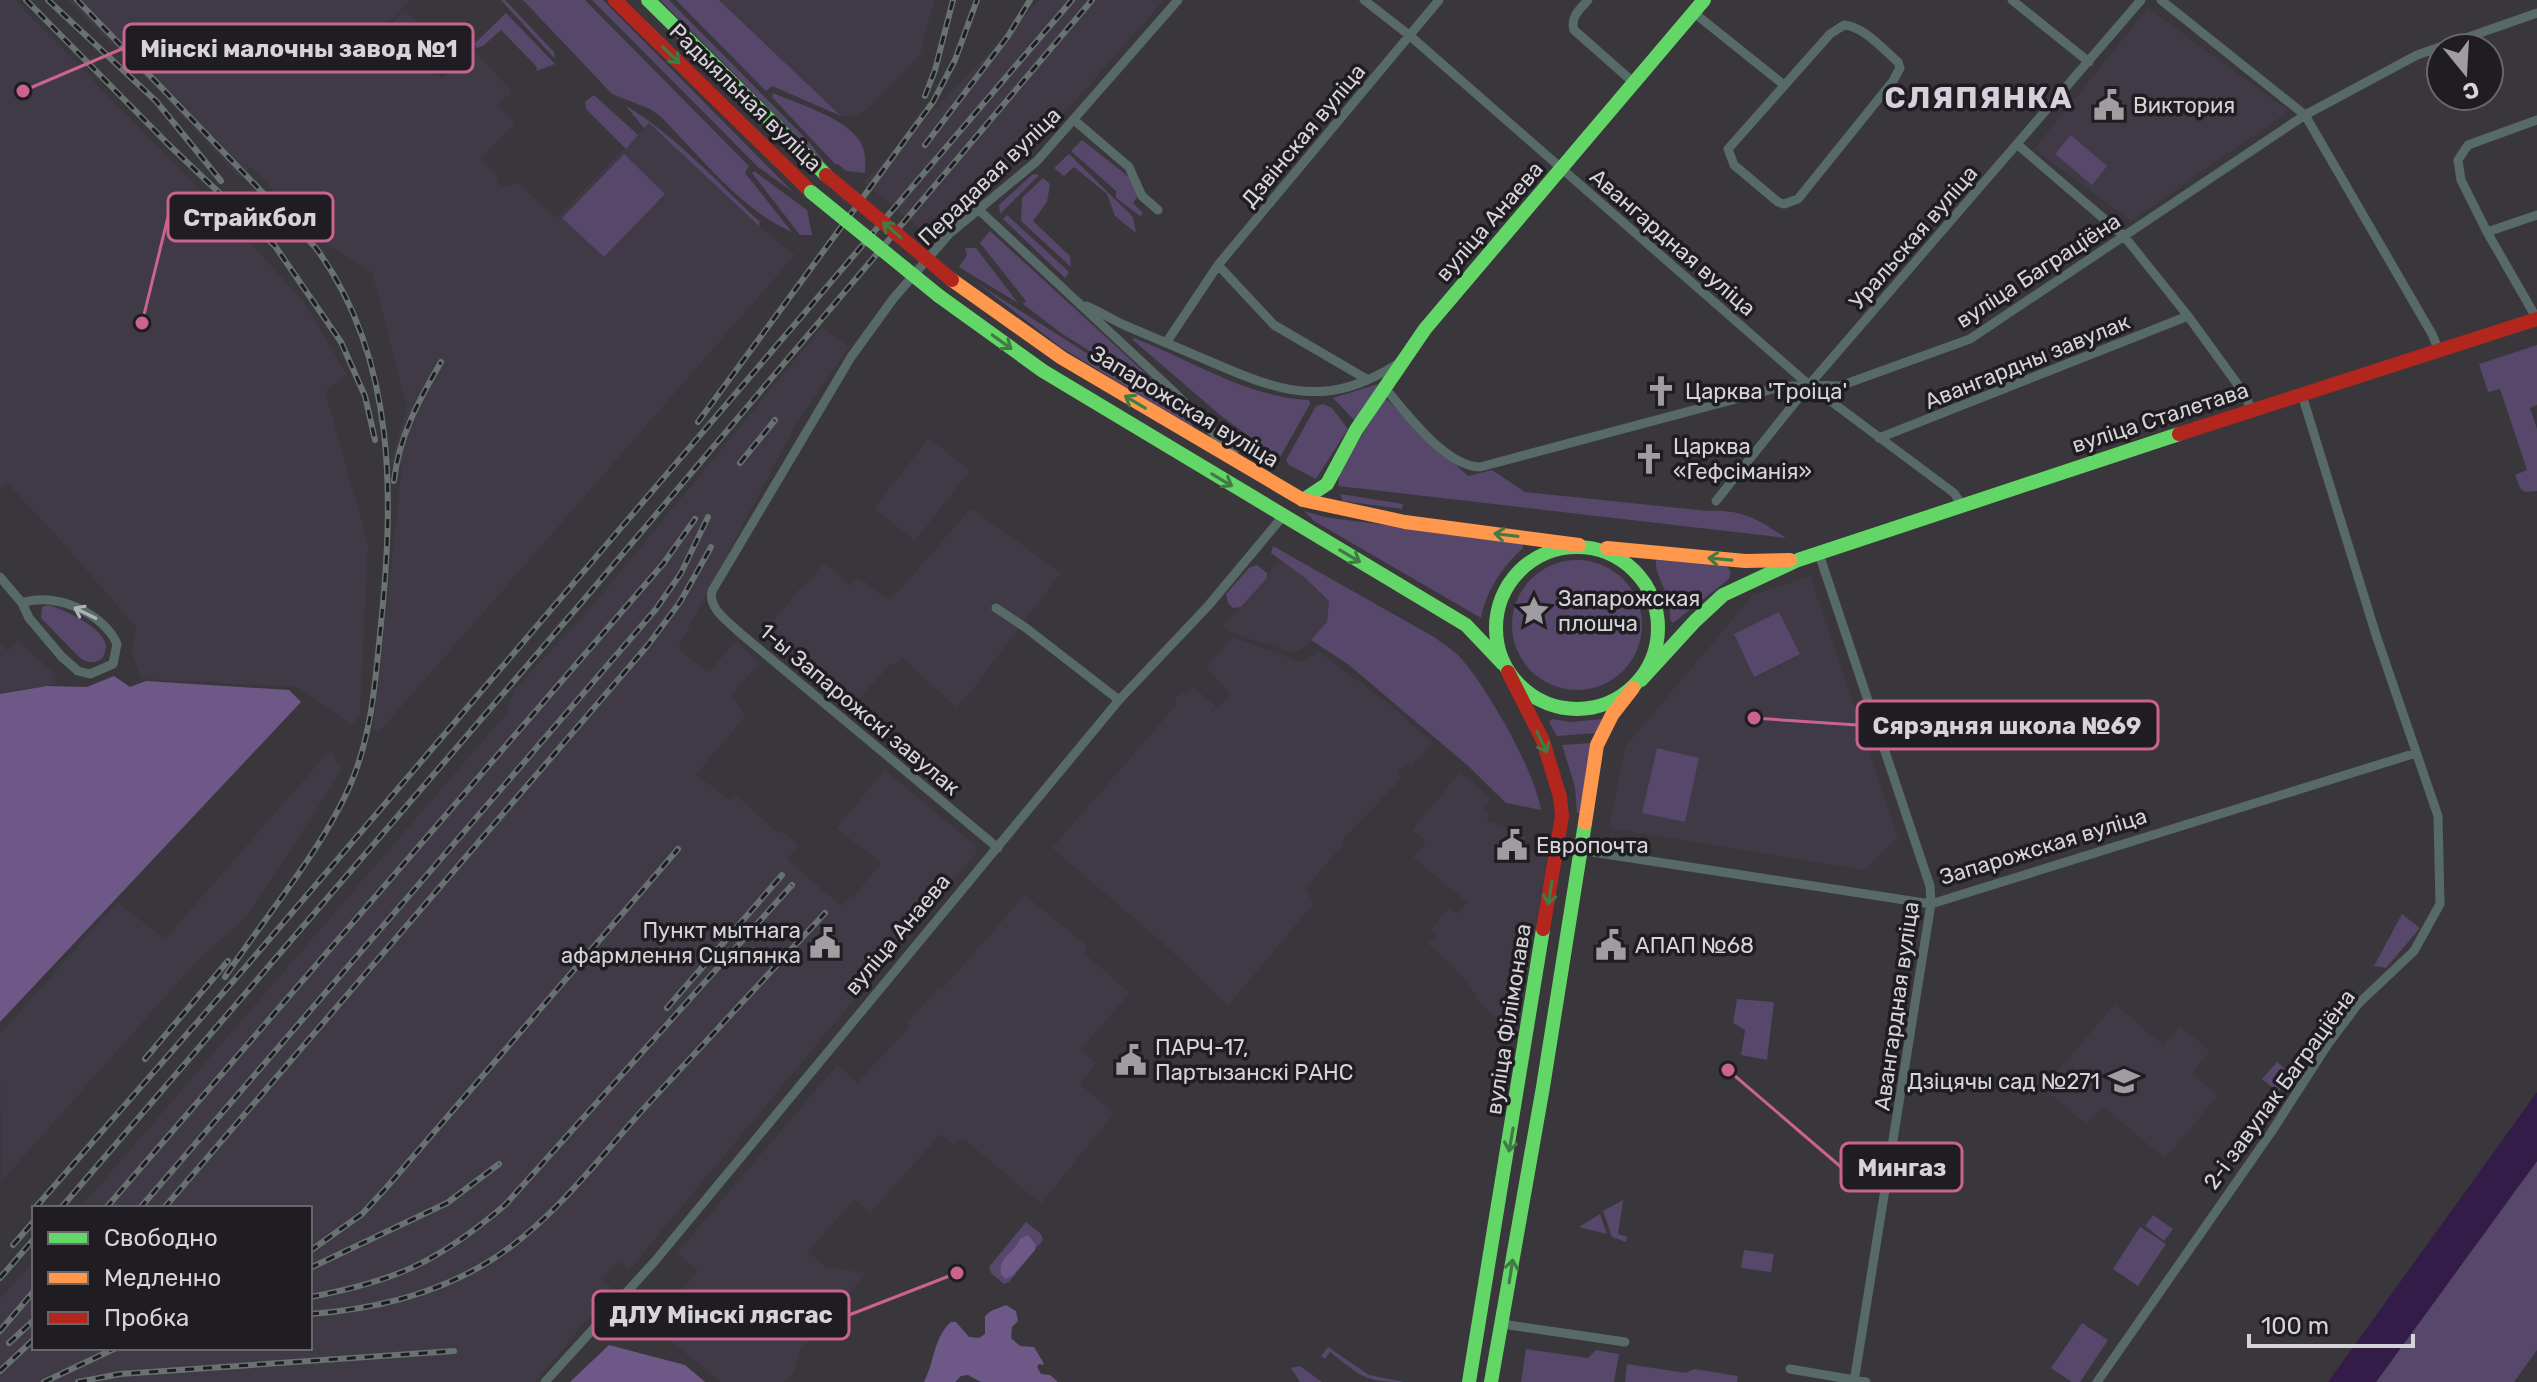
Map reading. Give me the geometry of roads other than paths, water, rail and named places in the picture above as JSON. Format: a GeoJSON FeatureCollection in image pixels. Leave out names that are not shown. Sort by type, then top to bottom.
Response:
{"type":"FeatureCollection","features":[{"type":"Feature","properties":{"kind":"main road","name":"Радыяльная вуліца"},"geometry":{"type":"LineString","coordinates":[[615,0],[811,192]]}},
{"type":"Feature","properties":{"kind":"main road","name":"Радыяльная вуліца"},"geometry":{"type":"LineString","coordinates":[[648,0],[826,175]]}},
{"type":"Feature","properties":{"kind":"main road","name":"вуліца Анаева"},"geometry":{"type":"LineString","coordinates":[[1303,500],[1327,484],[1340,458],[1425,329],[1704,0]]}},
{"type":"Feature","properties":{"kind":"main road","name":"Запарожская вуліца"},"geometry":{"type":"LineString","coordinates":[[826,175],[952,280],[1062,358],[1303,500],[1343,511],[1432,526],[1579,545]]}},
{"type":"Feature","properties":{"kind":"main road","name":"Запарожская вуліца"},"geometry":{"type":"LineString","coordinates":[[811,192],[939,296],[1043,371],[1466,625],[1505,668]]}},
{"type":"Feature","properties":{"kind":"main road","name":"вуліца Сталетава"},"geometry":{"type":"LineString","coordinates":[[1798,560],[2537,319]]}},
{"type":"Feature","properties":{"kind":"main road"},"geometry":{"type":"LineString","coordinates":[[1327,484],[1343,511]]}},
{"type":"Feature","properties":{"kind":"main road"},"geometry":{"type":"LineString","coordinates":[[1579,545],[1745,561],[1798,560],[1723,595],[1637,684],[1602,705],[1585,709],[1567,708],[1533,696],[1505,668],[1496,632],[1501,599],[1519,571],[1546,552],[1579,545]]}},
{"type":"Feature","properties":{"kind":"main road"},"geometry":{"type":"LineString","coordinates":[[1597,548],[1616,555],[1632,568],[1646,583],[1654,602],[1658,622],[1657,643],[1651,663],[1637,684]]}},
{"type":"Feature","properties":{"kind":"main road","name":"вуліца Філімонава"},"geometry":{"type":"LineString","coordinates":[[1470,1377],[1562,816],[1559,786],[1549,757],[1505,668]]}},
{"type":"Feature","properties":{"kind":"main road","name":"вуліца Філімонава"},"geometry":{"type":"LineString","coordinates":[[1491,1378],[1543,1087],[1578,850],[1599,736],[1637,684]]}},
{"type":"Feature","properties":{"kind":"main road"},"geometry":{"type":"LineString","coordinates":[[1470,1377],[1491,1378]]}},
{"type":"Feature","properties":{"kind":"street","name":"Перадавая вуліца"},"geometry":{"type":"LineString","coordinates":[[712,591],[867,334],[893,299],[949,234],[1037,161],[1178,0]]}},
{"type":"Feature","properties":{"kind":"street","name":"Авангардная вуліца"},"geometry":{"type":"LineString","coordinates":[[1364,0],[1409,35],[1809,385],[1954,493],[1962,505]]}},
{"type":"Feature","properties":{"kind":"street","name":"Дзвінская вуліца"},"geometry":{"type":"LineString","coordinates":[[1166,343],[1218,265],[1439,0]]}},
{"type":"Feature","properties":{"kind":"street"},"geometry":{"type":"LineString","coordinates":[[1588,0],[1574,17],[1574,30],[1633,82]]}},
{"type":"Feature","properties":{"kind":"street"},"geometry":{"type":"LineString","coordinates":[[2012,0],[2089,62]]}},
{"type":"Feature","properties":{"kind":"street","name":"Уральская вуліца"},"geometry":{"type":"LineString","coordinates":[[1716,501],[1809,385],[2141,0]]}},
{"type":"Feature","properties":{"kind":"street"},"geometry":{"type":"LineString","coordinates":[[2161,0],[2305,115],[2439,351]]}},
{"type":"Feature","properties":{"kind":"street"},"geometry":{"type":"LineString","coordinates":[[1693,12],[1784,85]]}},
{"type":"Feature","properties":{"kind":"street","name":"вуліца Баграціёна"},"geometry":{"type":"LineString","coordinates":[[1385,388],[1429,438],[1454,459],[1472,467],[1491,465],[1780,387],[1840,386],[1970,339],[2305,115],[2417,55],[2537,13]]}},
{"type":"Feature","properties":{"kind":"street"},"geometry":{"type":"LineString","coordinates":[[1844,25],[1859,30],[1898,62],[1900,68],[1893,81],[1798,199],[1784,204],[1734,165],[1728,149],[1784,85],[1830,34],[1844,25]]}},
{"type":"Feature","properties":{"kind":"street"},"geometry":{"type":"LineString","coordinates":[[1074,120],[1129,167],[1142,196],[1158,210]]}},
{"type":"Feature","properties":{"kind":"street"},"geometry":{"type":"LineString","coordinates":[[2537,120],[2481,138],[2461,152],[2457,168],[2487,232],[2537,319]]}},
{"type":"Feature","properties":{"kind":"street"},"geometry":{"type":"LineString","coordinates":[[2018,145],[2124,236],[2188,316],[2246,396],[2251,411]]}},
{"type":"Feature","properties":{"kind":"street"},"geometry":{"type":"LineString","coordinates":[[979,210],[1174,392],[1250,471]]}},
{"type":"Feature","properties":{"kind":"street"},"geometry":{"type":"LineString","coordinates":[[2487,232],[2537,215]]}},
{"type":"Feature","properties":{"kind":"street"},"geometry":{"type":"LineString","coordinates":[[1218,265],[1274,325],[1368,380]]}},
{"type":"Feature","properties":{"kind":"street","name":"Запарожская вуліца"},"geometry":{"type":"LineString","coordinates":[[1079,304],[1246,378],[1282,390],[1323,392],[1368,380],[1402,361]]}},
{"type":"Feature","properties":{"kind":"street","name":"Авангардны завулак"},"geometry":{"type":"LineString","coordinates":[[1879,438],[2188,316]]}},
{"type":"Feature","properties":{"kind":"street","name":"2-і завулак Баграціёна"},"geometry":{"type":"LineString","coordinates":[[2097,1382],[2272,1131],[2328,1044],[2358,1004],[2414,951],[2440,904],[2438,816],[2376,635],[2302,395]]}},
{"type":"Feature","properties":{"kind":"street","name":"вуліца Анаева"},"geometry":{"type":"LineString","coordinates":[[545,1382],[655,1261],[1119,700],[1208,606],[1283,516]]}},
{"type":"Feature","properties":{"kind":"street","name":"Авангардная вуліца"},"geometry":{"type":"LineString","coordinates":[[1819,554],[1930,886],[1931,904],[1854,1381]]}},
{"type":"Feature","properties":{"kind":"street"},"geometry":{"type":"LineString","coordinates":[[0,577],[22,603],[29,618],[72,667],[90,674],[113,664],[117,644],[104,623],[66,604],[34,598],[22,603]]}},
{"type":"Feature","properties":{"kind":"street","name":"1-ы Запарожскі завулак"},"geometry":{"type":"LineString","coordinates":[[712,591],[710,599],[714,608],[740,633],[998,848]]}},
{"type":"Feature","properties":{"kind":"street"},"geometry":{"type":"LineString","coordinates":[[996,608],[1119,700]]}},
{"type":"Feature","properties":{"kind":"street","name":"Запарожская вуліца"},"geometry":{"type":"LineString","coordinates":[[1578,850],[1931,904],[2416,753]]}},
{"type":"Feature","properties":{"kind":"street"},"geometry":{"type":"LineString","coordinates":[[1502,1324],[1625,1342]]}},
{"type":"Feature","properties":{"kind":"street"},"geometry":{"type":"LineString","coordinates":[[1790,1369],[1866,1382]]}},
{"type":"Feature","properties":{"kind":"railway"},"geometry":{"type":"LineString","coordinates":[[26,0],[169,145],[275,246],[341,342],[365,396],[375,440]]}},
{"type":"Feature","properties":{"kind":"railway"},"geometry":{"type":"LineString","coordinates":[[48,0],[156,101],[221,181]]}},
{"type":"Feature","properties":{"kind":"railway"},"geometry":{"type":"LineString","coordinates":[[77,0],[316,248],[343,292],[363,337],[376,385],[384,434],[388,483],[385,584],[374,691],[358,765],[325,833],[225,977]]}},
{"type":"Feature","properties":{"kind":"railway"},"geometry":{"type":"LineString","coordinates":[[925,96],[953,0]]}},
{"type":"Feature","properties":{"kind":"railway"},"geometry":{"type":"LineString","coordinates":[[698,422],[933,102],[955,60],[977,0]]}},
{"type":"Feature","properties":{"kind":"railway"},"geometry":{"type":"LineString","coordinates":[[925,145],[1008,36],[1030,0]]}},
{"type":"Feature","properties":{"kind":"railway"},"geometry":{"type":"LineString","coordinates":[[37,1206],[249,963],[1072,0]]}},
{"type":"Feature","properties":{"kind":"railway"},"geometry":{"type":"LineString","coordinates":[[63,1206],[587,596],[1092,0]]}},
{"type":"Feature","properties":{"kind":"railway"},"geometry":{"type":"LineString","coordinates":[[394,481],[405,434],[441,362]]}},
{"type":"Feature","properties":{"kind":"railway"},"geometry":{"type":"LineString","coordinates":[[740,463],[775,420]]}},
{"type":"Feature","properties":{"kind":"railway"},"geometry":{"type":"LineString","coordinates":[[142,1206],[656,609],[681,573],[708,517]]}},
{"type":"Feature","properties":{"kind":"railway"},"geometry":{"type":"LineString","coordinates":[[108,1206],[663,564],[695,519]]}},
{"type":"Feature","properties":{"kind":"railway"},"geometry":{"type":"LineString","coordinates":[[166,1206],[648,645],[680,602],[711,547]]}},
{"type":"Feature","properties":{"kind":"railway"},"geometry":{"type":"LineString","coordinates":[[312,1250],[362,1214],[386,1188],[678,849]]}},
{"type":"Feature","properties":{"kind":"railway"},"geometry":{"type":"LineString","coordinates":[[667,1008],[782,875]]}},
{"type":"Feature","properties":{"kind":"railway"},"geometry":{"type":"LineString","coordinates":[[312,1297],[367,1284],[415,1266],[458,1241],[505,1205],[792,885]]}},
{"type":"Feature","properties":{"kind":"railway"},"geometry":{"type":"LineString","coordinates":[[312,1314],[363,1307],[414,1295],[464,1275],[509,1248],[565,1198],[825,913]]}},
{"type":"Feature","properties":{"kind":"railway"},"geometry":{"type":"LineString","coordinates":[[145,1059],[228,961]]}},
{"type":"Feature","properties":{"kind":"railway"},"geometry":{"type":"LineString","coordinates":[[312,1267],[447,1203],[499,1164]]}},
{"type":"Feature","properties":{"kind":"railway"},"geometry":{"type":"LineString","coordinates":[[13,1245],[32,1223]]}},
{"type":"Feature","properties":{"kind":"railway"},"geometry":{"type":"LineString","coordinates":[[0,1278],[32,1241]]}},
{"type":"Feature","properties":{"kind":"railway"},"geometry":{"type":"LineString","coordinates":[[0,1331],[32,1293]]}},
{"type":"Feature","properties":{"kind":"railway"},"geometry":{"type":"LineString","coordinates":[[9,1343],[32,1322]]}},
{"type":"Feature","properties":{"kind":"railway"},"geometry":{"type":"LineString","coordinates":[[0,1371],[32,1341]]}},
{"type":"Feature","properties":{"kind":"railway"},"geometry":{"type":"LineString","coordinates":[[44,1382],[112,1350]]}},
{"type":"Feature","properties":{"kind":"railway"},"geometry":{"type":"LineString","coordinates":[[78,1382],[120,1374],[454,1351]]}},
{"type":"Feature","properties":{"kind":"place","name":"Мінскі малочны завод №1"},"geometry":{"type":"Point","coordinates":[23,91]}},
{"type":"Feature","properties":{"kind":"place","name":"Виктория"},"geometry":{"type":"Point","coordinates":[2109,105]}},
{"type":"Feature","properties":{"kind":"place","name":"Страйкбол"},"geometry":{"type":"Point","coordinates":[142,323]}},
{"type":"Feature","properties":{"kind":"place","name":"Царква 'Троіца'"},"geometry":{"type":"Point","coordinates":[1661,391]}},
{"type":"Feature","properties":{"kind":"place","name":"Царква «Гефсіманія»"},"geometry":{"type":"Point","coordinates":[1649,459]}},
{"type":"Feature","properties":{"kind":"place","name":"Запарожская плошча"},"geometry":{"type":"Point","coordinates":[1534,611]}},
{"type":"Feature","properties":{"kind":"place","name":"Сярэдняя школа №69"},"geometry":{"type":"Point","coordinates":[1754,718]}},
{"type":"Feature","properties":{"kind":"place","name":"Европочта"},"geometry":{"type":"Point","coordinates":[1512,845]}},
{"type":"Feature","properties":{"kind":"place","name":"Пункт мытнага афармлення Сцяпянка"},"geometry":{"type":"Point","coordinates":[825,943]}},
{"type":"Feature","properties":{"kind":"place","name":"АПАП №68"},"geometry":{"type":"Point","coordinates":[1611,945]}},
{"type":"Feature","properties":{"kind":"place","name":"ПАРЧ-17, Партызанскі РАНС"},"geometry":{"type":"Point","coordinates":[1131,1060]}},
{"type":"Feature","properties":{"kind":"place","name":"Мингаз"},"geometry":{"type":"Point","coordinates":[1728,1070]}},
{"type":"Feature","properties":{"kind":"place","name":"Дзіцячы сад №271"},"geometry":{"type":"Point","coordinates":[2124,1081]}},
{"type":"Feature","properties":{"kind":"place","name":"ДЛУ Мінскі лясгас"},"geometry":{"type":"Point","coordinates":[957,1273]}},
{"type":"Feature","properties":{"kind":"district","name":"СЛЯПЯНКА"},"geometry":{"type":"Point","coordinates":[1979,98]}}]}
